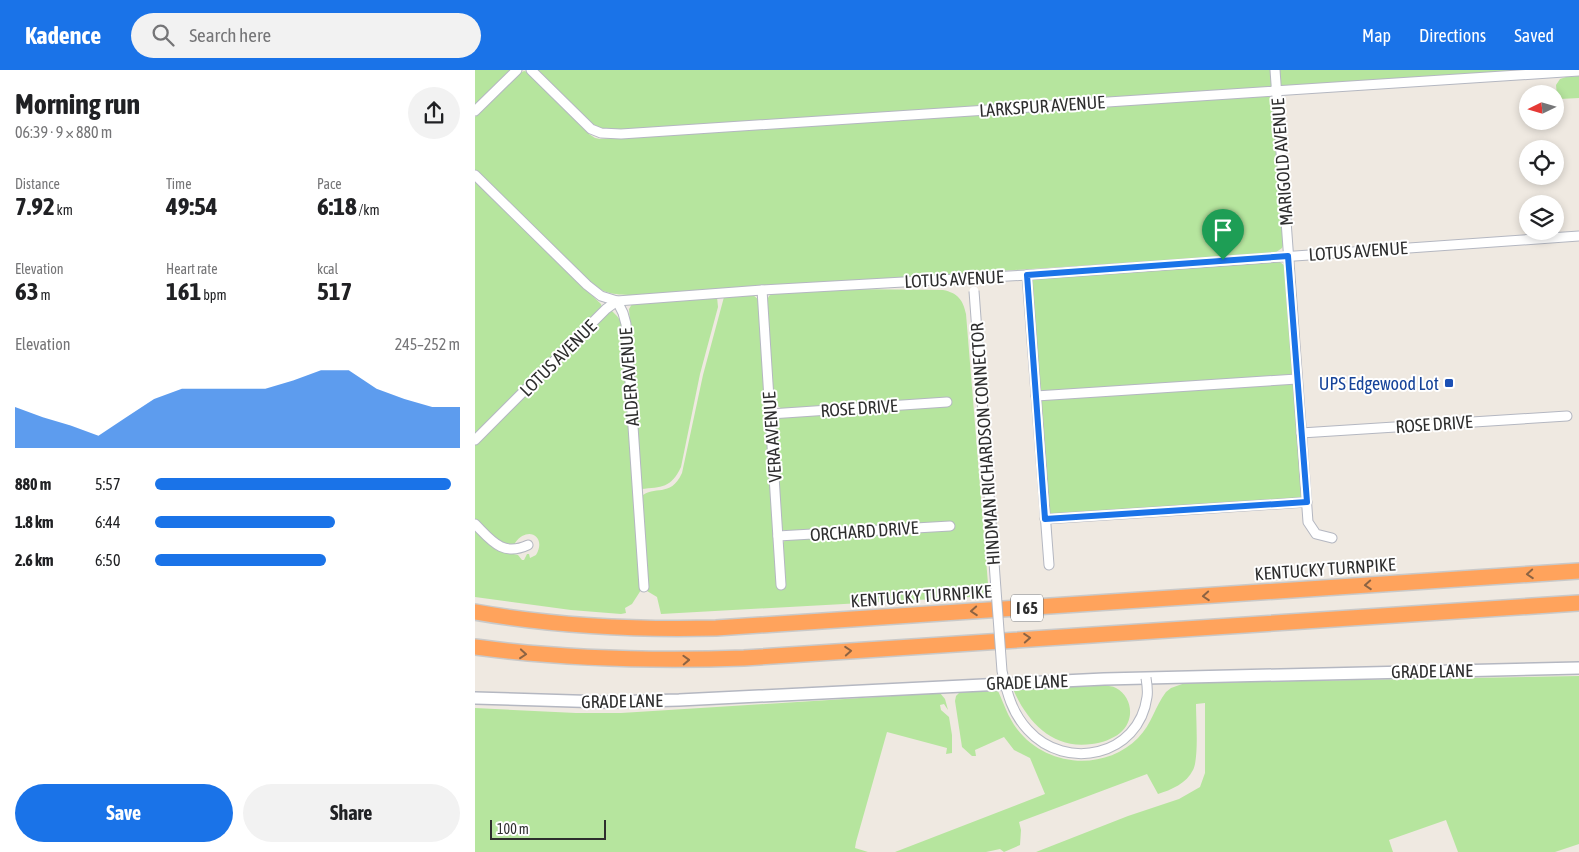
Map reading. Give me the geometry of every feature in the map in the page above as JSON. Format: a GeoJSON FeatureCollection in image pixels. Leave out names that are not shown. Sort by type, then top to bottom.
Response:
{"type":"FeatureCollection","features":[{"type":"Feature","properties":{"kind":"highway","name":"KENTUCKY TURNPIKE"},"geometry":{"type":"LineString","coordinates":[[475,612],[588,626],[716,628],[1579,571]]}},
{"type":"Feature","properties":{"kind":"highway","name":"I 65"},"geometry":{"type":"LineString","coordinates":[[475,647],[521,654],[593,659],[675,660],[744,658],[1579,603]]}},
{"type":"Feature","properties":{"kind":"highway"},"geometry":{"type":"LineString","coordinates":[[1528,607],[1579,611]]}},
{"type":"Feature","properties":{"kind":"main road","name":"GRADE LANE"},"geometry":{"type":"LineString","coordinates":[[475,698],[563,702],[679,700],[935,686],[1147,678],[1579,668]]}},
{"type":"Feature","properties":{"kind":"street"},"geometry":{"type":"LineString","coordinates":[[475,112],[517,70]]}},
{"type":"Feature","properties":{"kind":"street","name":"LARKSPUR AVENUE"},"geometry":{"type":"LineString","coordinates":[[531,70],[584,123],[601,134],[1579,71]]}},
{"type":"Feature","properties":{"kind":"street","name":"MARIGOLD AVENUE"},"geometry":{"type":"LineString","coordinates":[[1275,70],[1309,522],[1316,534],[1333,538]]}},
{"type":"Feature","properties":{"kind":"street"},"geometry":{"type":"LineString","coordinates":[[475,174],[587,285],[601,296],[617,301]]}},
{"type":"Feature","properties":{"kind":"street","name":"LOTUS AVENUE"},"geometry":{"type":"LineString","coordinates":[[475,440],[606,309],[617,301],[762,290],[1027,275],[1579,236]]}},
{"type":"Feature","properties":{"kind":"street"},"geometry":{"type":"LineString","coordinates":[[1027,275],[1049,566]]}},
{"type":"Feature","properties":{"kind":"street","name":"HINDMAN RICHARDSON CONNECTOR"},"geometry":{"type":"LineString","coordinates":[[973,278],[1003,671],[1007,693],[1014,711],[1028,730],[1047,745],[1069,752],[1095,752],[1119,743],[1133,729],[1143,711],[1147,696],[1147,678]]}},
{"type":"Feature","properties":{"kind":"street","name":"VERA AVENUE"},"geometry":{"type":"LineString","coordinates":[[762,290],[781,585]]}},
{"type":"Feature","properties":{"kind":"street","name":"ALDER AVENUE"},"geometry":{"type":"LineString","coordinates":[[617,301],[626,324],[644,587]]}},
{"type":"Feature","properties":{"kind":"street"},"geometry":{"type":"LineString","coordinates":[[1036,396],[1297,379]]}},
{"type":"Feature","properties":{"kind":"street","name":"ROSE DRIVE"},"geometry":{"type":"LineString","coordinates":[[770,414],[947,402]]}},
{"type":"Feature","properties":{"kind":"street","name":"ROSE DRIVE"},"geometry":{"type":"LineString","coordinates":[[1301,433],[1567,416]]}},
{"type":"Feature","properties":{"kind":"street"},"geometry":{"type":"LineString","coordinates":[[1045,519],[1307,502]]}},
{"type":"Feature","properties":{"kind":"street"},"geometry":{"type":"LineString","coordinates":[[475,524],[499,547],[514,549],[528,545]]}},
{"type":"Feature","properties":{"kind":"street","name":"ORCHARD DRIVE"},"geometry":{"type":"LineString","coordinates":[[778,536],[951,526]]}},
{"type":"Feature","properties":{"kind":"green space"},"geometry":{"type":"Polygon","coordinates":[[[475,70],[513,70],[475,108],[475,70]]]}},
{"type":"Feature","properties":{"kind":"green space"},"geometry":{"type":"Polygon","coordinates":[[[536,70],[1272,70],[1273,83],[1270,88],[607,131],[588,123],[536,70]]]}},
{"type":"Feature","properties":{"kind":"green space"},"geometry":{"type":"Polygon","coordinates":[[[1278,70],[1536,70],[1283,87],[1280,84],[1278,70]]]}},
{"type":"Feature","properties":{"kind":"green space"},"geometry":{"type":"Polygon","coordinates":[[[524,71],[528,72],[589,134],[600,139],[1269,96],[1273,100],[1284,243],[1282,248],[1275,253],[635,295],[611,293],[601,290],[590,283],[475,170],[475,117],[517,75],[524,71]]]}},
{"type":"Feature","properties":{"kind":"green space"},"geometry":{"type":"Polygon","coordinates":[[[1579,76],[1579,98],[1564,99],[1564,85],[1556,85],[1560,79],[1579,76]]]}},
{"type":"Feature","properties":{"kind":"green space"},"geometry":{"type":"Polygon","coordinates":[[[475,181],[601,304],[602,308],[475,436],[475,181]]]}},
{"type":"Feature","properties":{"kind":"green space"},"geometry":{"type":"Polygon","coordinates":[[[1280,262],[1285,266],[1294,372],[1289,376],[1039,392],[1031,279],[1280,262]]]}},
{"type":"Feature","properties":{"kind":"green space"},"geometry":{"type":"Polygon","coordinates":[[[841,289],[943,290],[956,295],[963,305],[966,314],[989,596],[661,614],[657,597],[647,591],[641,497],[651,491],[667,489],[677,481],[682,473],[703,375],[724,297],[753,295],[759,300],[782,545],[788,539],[790,531],[783,530],[781,526],[774,422],[780,417],[782,409],[775,404],[773,399],[766,302],[773,293],[841,289]]]}},
{"type":"Feature","properties":{"kind":"green space"},"geometry":{"type":"Polygon","coordinates":[[[717,297],[718,307],[700,374],[681,467],[669,483],[655,488],[641,489],[629,309],[632,304],[717,297]]]}},
{"type":"Feature","properties":{"kind":"green space"},"geometry":{"type":"Polygon","coordinates":[[[611,310],[622,323],[636,492],[641,590],[632,604],[625,608],[626,613],[621,614],[571,610],[475,597],[475,530],[496,550],[518,555],[522,560],[524,560],[527,554],[529,554],[530,558],[536,555],[539,543],[535,536],[530,534],[520,538],[515,544],[503,543],[493,537],[475,519],[475,445],[611,310]]]}},
{"type":"Feature","properties":{"kind":"green space"},"geometry":{"type":"Polygon","coordinates":[[[1294,384],[1302,496],[1298,499],[1049,513],[1039,402],[1041,400],[1294,384]]]}},
{"type":"Feature","properties":{"kind":"green space"},"geometry":{"type":"Polygon","coordinates":[[[1579,676],[1579,844],[1555,852],[1458,852],[1446,820],[1389,840],[1393,852],[1036,852],[1128,816],[1179,799],[1200,787],[1205,773],[1205,703],[1196,704],[1197,748],[1195,765],[1187,779],[1173,788],[1158,794],[1147,774],[1019,822],[1021,830],[1020,845],[1004,852],[1000,849],[986,852],[895,852],[1045,794],[1030,758],[1014,750],[1004,737],[975,750],[976,756],[972,756],[962,747],[955,701],[956,696],[960,692],[998,691],[1017,729],[1029,742],[1059,758],[1092,760],[1109,756],[1124,749],[1138,738],[1147,727],[1166,692],[1185,683],[1579,676]]]}},
{"type":"Feature","properties":{"kind":"green space"},"geometry":{"type":"Polygon","coordinates":[[[1106,686],[1116,688],[1126,697],[1130,709],[1128,722],[1120,733],[1110,739],[1103,742],[1078,745],[1065,743],[1043,731],[1026,712],[1013,689],[1106,686]]]}},
{"type":"Feature","properties":{"kind":"green space"},"geometry":{"type":"Polygon","coordinates":[[[940,693],[945,699],[948,710],[944,704],[940,705],[941,710],[949,717],[952,753],[946,754],[947,748],[887,732],[855,848],[868,852],[475,852],[475,708],[576,713],[621,713],[940,693]]]}},
{"type":"Feature","properties":{"kind":"place","name":"UPS Edgewood Lot"},"geometry":{"type":"Point","coordinates":[1449,383]}},
{"type":"Feature","properties":{"kind":"route"},"geometry":{"type":"LineString","coordinates":[[1288,256],[1307,502],[1045,519],[1027,275],[1223,260],[1288,256]]}}]}
